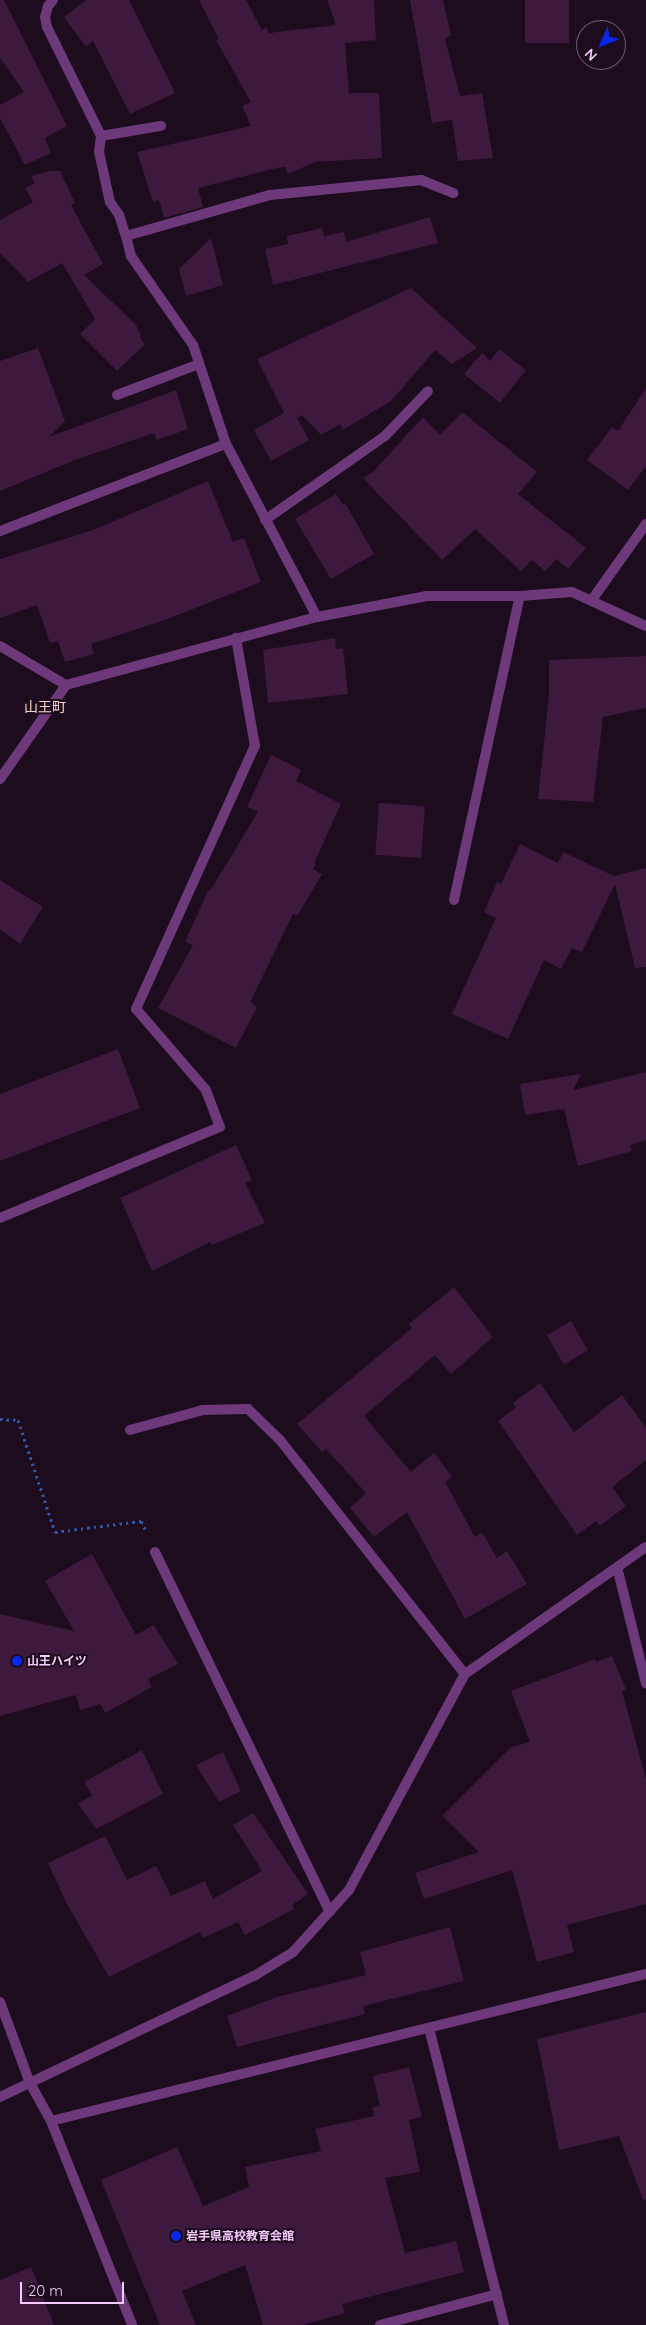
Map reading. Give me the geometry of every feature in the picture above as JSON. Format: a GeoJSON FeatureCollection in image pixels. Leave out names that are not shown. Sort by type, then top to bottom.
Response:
{"type":"FeatureCollection","features":[{"type":"Feature","properties":{"kind":"street"},"geometry":{"type":"LineString","coordinates":[[53,0],[48,6],[45,17],[47,27],[101,136],[99,152],[110,202],[119,215],[131,256],[193,345],[226,444],[316,617]]}},
{"type":"Feature","properties":{"kind":"street"},"geometry":{"type":"LineString","coordinates":[[101,136],[161,126]]}},
{"type":"Feature","properties":{"kind":"street"},"geometry":{"type":"LineString","coordinates":[[126,236],[270,195],[421,180],[454,192]]}},
{"type":"Feature","properties":{"kind":"street"},"geometry":{"type":"LineString","coordinates":[[117,395],[199,364]]}},
{"type":"Feature","properties":{"kind":"street"},"geometry":{"type":"LineString","coordinates":[[264,520],[385,436],[428,391]]}},
{"type":"Feature","properties":{"kind":"street"},"geometry":{"type":"LineString","coordinates":[[0,531],[226,444]]}},
{"type":"Feature","properties":{"kind":"street"},"geometry":{"type":"LineString","coordinates":[[591,601],[646,524]]}},
{"type":"Feature","properties":{"kind":"street"},"geometry":{"type":"LineString","coordinates":[[0,779],[66,685],[316,617],[427,596],[520,596],[572,592],[646,626]]}},
{"type":"Feature","properties":{"kind":"street"},"geometry":{"type":"LineString","coordinates":[[454,900],[520,596]]}},
{"type":"Feature","properties":{"kind":"street"},"geometry":{"type":"LineString","coordinates":[[0,1218],[220,1128],[206,1090],[136,1008],[255,746],[236,638]]}},
{"type":"Feature","properties":{"kind":"street"},"geometry":{"type":"LineString","coordinates":[[0,646],[66,685]]}},
{"type":"Feature","properties":{"kind":"street"},"geometry":{"type":"LineString","coordinates":[[130,1430],[203,1410],[248,1409],[280,1440],[465,1674]]}},
{"type":"Feature","properties":{"kind":"street"},"geometry":{"type":"LineString","coordinates":[[0,2097],[254,1976],[293,1952],[349,1890],[465,1674],[646,1548]]}},
{"type":"Feature","properties":{"kind":"street"},"geometry":{"type":"LineString","coordinates":[[156,1552],[330,1912]]}},
{"type":"Feature","properties":{"kind":"street"},"geometry":{"type":"LineString","coordinates":[[617,1567],[646,1683]]}},
{"type":"Feature","properties":{"kind":"street"},"geometry":{"type":"LineString","coordinates":[[51,2120],[646,1974]]}},
{"type":"Feature","properties":{"kind":"street"},"geometry":{"type":"LineString","coordinates":[[0,2002],[30,2083],[51,2120],[132,2325]]}},
{"type":"Feature","properties":{"kind":"street"},"geometry":{"type":"LineString","coordinates":[[430,2028],[504,2325]]}},
{"type":"Feature","properties":{"kind":"street"},"geometry":{"type":"LineString","coordinates":[[380,2325],[496,2294]]}},
{"type":"Feature","properties":{"kind":"path"},"geometry":{"type":"LineString","coordinates":[[0,1419],[18,1420],[55,1532],[141,1521],[156,1552]]}},
{"type":"Feature","properties":{"kind":"building"},"geometry":{"type":"Polygon","coordinates":[[[0,0],[4,0],[67,126],[45,138],[51,153],[25,165],[0,118],[0,105],[24,92],[0,58],[0,0]]]}},
{"type":"Feature","properties":{"kind":"building"},"geometry":{"type":"Polygon","coordinates":[[[86,0],[129,0],[175,93],[130,114],[93,41],[86,47],[64,17],[86,0]]]}},
{"type":"Feature","properties":{"kind":"building"},"geometry":{"type":"Polygon","coordinates":[[[199,0],[246,0],[262,30],[266,27],[269,33],[336,25],[327,0],[374,0],[376,40],[345,43],[349,93],[379,93],[382,158],[315,162],[288,174],[285,167],[277,168],[198,188],[203,207],[164,218],[159,200],[153,202],[137,152],[251,126],[242,106],[251,102],[216,40],[219,39],[199,0]]]}},
{"type":"Feature","properties":{"kind":"building"},"geometry":{"type":"Polygon","coordinates":[[[410,0],[443,0],[451,35],[445,39],[460,96],[482,93],[493,158],[458,161],[452,120],[432,123],[410,0]]]}},
{"type":"Feature","properties":{"kind":"building"},"geometry":{"type":"Polygon","coordinates":[[[525,0],[569,0],[569,43],[525,43],[525,0]]]}},
{"type":"Feature","properties":{"kind":"building"},"geometry":{"type":"Polygon","coordinates":[[[50,171],[60,171],[75,203],[71,205],[103,264],[84,275],[136,325],[141,336],[140,338],[145,344],[117,371],[80,334],[95,319],[62,263],[28,282],[0,253],[0,220],[33,202],[25,188],[35,183],[31,176],[50,171]]]}},
{"type":"Feature","properties":{"kind":"building"},"geometry":{"type":"Polygon","coordinates":[[[430,217],[438,243],[273,285],[265,249],[288,244],[287,236],[323,228],[324,236],[344,232],[346,242],[430,217]]]}},
{"type":"Feature","properties":{"kind":"building"},"geometry":{"type":"Polygon","coordinates":[[[211,238],[223,285],[186,296],[179,269],[211,238]]]}},
{"type":"Feature","properties":{"kind":"building"},"geometry":{"type":"Polygon","coordinates":[[[411,288],[477,348],[452,364],[435,350],[391,401],[343,430],[340,424],[321,435],[302,415],[297,418],[309,440],[271,461],[254,430],[284,413],[257,359],[411,288]]]}},
{"type":"Feature","properties":{"kind":"building"},"geometry":{"type":"Polygon","coordinates":[[[38,348],[65,421],[49,437],[176,390],[188,429],[157,440],[154,433],[75,460],[0,491],[0,361],[38,348]]]}},
{"type":"Feature","properties":{"kind":"building"},"geometry":{"type":"Polygon","coordinates":[[[499,349],[526,370],[500,403],[464,374],[482,353],[490,361],[499,349]]]}},
{"type":"Feature","properties":{"kind":"building"},"geometry":{"type":"Polygon","coordinates":[[[646,388],[646,466],[628,490],[587,460],[612,427],[618,431],[646,388]]]}},
{"type":"Feature","properties":{"kind":"building"},"geometry":{"type":"Polygon","coordinates":[[[462,412],[537,472],[518,494],[586,548],[568,569],[556,559],[545,571],[532,560],[521,571],[475,529],[442,560],[363,478],[373,472],[423,417],[440,435],[462,412]]]}},
{"type":"Feature","properties":{"kind":"building"},"geometry":{"type":"Polygon","coordinates":[[[208,481],[233,542],[244,538],[261,582],[165,620],[91,644],[94,654],[65,662],[58,641],[50,643],[37,605],[0,618],[0,559],[93,530],[208,481]]]}},
{"type":"Feature","properties":{"kind":"building"},"geometry":{"type":"Polygon","coordinates":[[[336,494],[343,505],[345,503],[374,554],[331,579],[295,519],[336,494]]]}},
{"type":"Feature","properties":{"kind":"building"},"geometry":{"type":"Polygon","coordinates":[[[335,638],[336,649],[343,648],[348,694],[268,703],[263,650],[335,638]]]}},
{"type":"Feature","properties":{"kind":"building"},"geometry":{"type":"Polygon","coordinates":[[[646,656],[646,708],[603,717],[593,802],[538,799],[549,695],[549,660],[646,656]]]}},
{"type":"Feature","properties":{"kind":"building"},"geometry":{"type":"Polygon","coordinates":[[[271,755],[301,770],[296,781],[341,804],[314,863],[316,864],[313,869],[322,874],[297,916],[293,914],[254,994],[251,1002],[257,1007],[236,1048],[158,1008],[193,945],[185,942],[208,891],[210,891],[258,812],[247,807],[271,755]]]}},
{"type":"Feature","properties":{"kind":"building"},"geometry":{"type":"Polygon","coordinates":[[[379,803],[425,806],[421,858],[375,855],[379,803]]]}},
{"type":"Feature","properties":{"kind":"building"},"geometry":{"type":"Polygon","coordinates":[[[520,844],[558,863],[563,852],[614,876],[646,868],[646,967],[635,968],[615,884],[582,952],[572,948],[561,969],[544,960],[508,1039],[452,1014],[496,918],[484,912],[497,882],[501,884],[520,844]]]}},
{"type":"Feature","properties":{"kind":"building"},"geometry":{"type":"Polygon","coordinates":[[[0,880],[43,907],[20,944],[0,929],[0,880]]]}},
{"type":"Feature","properties":{"kind":"building"},"geometry":{"type":"Polygon","coordinates":[[[118,1049],[140,1108],[0,1161],[0,1094],[118,1049]]]}},
{"type":"Feature","properties":{"kind":"building"},"geometry":{"type":"Polygon","coordinates":[[[646,1072],[646,1140],[630,1145],[632,1151],[578,1166],[564,1109],[525,1115],[520,1084],[581,1074],[573,1090],[646,1072]]]}},
{"type":"Feature","properties":{"kind":"building"},"geometry":{"type":"Polygon","coordinates":[[[236,1145],[252,1180],[245,1183],[265,1223],[212,1245],[210,1242],[152,1271],[120,1198],[236,1145]]]}},
{"type":"Feature","properties":{"kind":"building"},"geometry":{"type":"Polygon","coordinates":[[[454,1287],[493,1337],[451,1374],[435,1355],[364,1416],[411,1472],[434,1453],[452,1477],[445,1482],[475,1537],[482,1532],[497,1558],[507,1551],[527,1584],[465,1619],[407,1512],[374,1537],[350,1508],[366,1493],[326,1449],[322,1452],[297,1424],[412,1328],[409,1324],[454,1287]]]}},
{"type":"Feature","properties":{"kind":"building"},"geometry":{"type":"Polygon","coordinates":[[[571,1321],[588,1350],[564,1364],[547,1335],[571,1321]]]}},
{"type":"Feature","properties":{"kind":"building"},"geometry":{"type":"Polygon","coordinates":[[[540,1383],[574,1432],[622,1395],[646,1428],[646,1460],[612,1487],[626,1506],[600,1526],[596,1521],[577,1535],[498,1421],[516,1407],[513,1403],[540,1383]]]}},
{"type":"Feature","properties":{"kind":"building"},"geometry":{"type":"Polygon","coordinates":[[[92,1554],[136,1635],[154,1625],[178,1664],[148,1679],[152,1687],[105,1713],[100,1704],[80,1710],[76,1695],[0,1716],[0,1614],[74,1631],[45,1581],[92,1554]]]}},
{"type":"Feature","properties":{"kind":"building"},"geometry":{"type":"Polygon","coordinates":[[[612,1656],[626,1689],[622,1691],[646,1779],[646,1904],[567,1925],[574,1952],[537,1962],[512,1870],[424,1899],[415,1873],[479,1852],[442,1816],[511,1747],[530,1742],[511,1691],[595,1659],[596,1662],[612,1656]]]}},
{"type":"Feature","properties":{"kind":"building"},"geometry":{"type":"Polygon","coordinates":[[[142,1750],[163,1794],[96,1829],[78,1804],[92,1795],[84,1782],[142,1750]]]}},
{"type":"Feature","properties":{"kind":"building"},"geometry":{"type":"Polygon","coordinates":[[[223,1752],[241,1791],[219,1802],[196,1765],[223,1752]]]}},
{"type":"Feature","properties":{"kind":"building"},"geometry":{"type":"Polygon","coordinates":[[[253,1813],[308,1894],[292,1905],[294,1909],[245,1935],[238,1922],[203,1938],[200,1932],[109,1977],[66,1902],[48,1863],[105,1836],[127,1880],[156,1866],[171,1896],[205,1881],[213,1899],[262,1871],[233,1825],[253,1813]]]}},
{"type":"Feature","properties":{"kind":"building"},"geometry":{"type":"Polygon","coordinates":[[[450,1927],[464,1981],[363,2006],[365,2014],[237,2047],[227,2016],[277,1997],[366,1975],[360,1952],[450,1927]]]}},
{"type":"Feature","properties":{"kind":"building"},"geometry":{"type":"Polygon","coordinates":[[[646,2012],[646,2199],[643,2200],[619,2136],[559,2150],[537,2039],[646,2012]]]}},
{"type":"Feature","properties":{"kind":"building"},"geometry":{"type":"Polygon","coordinates":[[[409,2067],[422,2117],[409,2120],[420,2172],[385,2178],[405,2253],[456,2241],[464,2272],[342,2304],[345,2313],[303,2325],[263,2325],[245,2265],[182,2291],[196,2325],[160,2325],[101,2180],[177,2147],[203,2206],[249,2187],[245,2167],[321,2151],[315,2129],[374,2116],[372,2108],[380,2106],[373,2076],[409,2067]]]}},
{"type":"Feature","properties":{"kind":"building"},"geometry":{"type":"Polygon","coordinates":[[[31,2267],[54,2325],[0,2325],[0,2280],[31,2267]]]}},
{"type":"Feature","properties":{"kind":"place","name":"山王ハイツ"},"geometry":{"type":"Point","coordinates":[17,1661]}},
{"type":"Feature","properties":{"kind":"place","name":"岩手県高校教育会館"},"geometry":{"type":"Point","coordinates":[176,2236]}},
{"type":"Feature","properties":{"kind":"district","name":"山王町"},"geometry":{"type":"Point","coordinates":[45,707]}}]}
